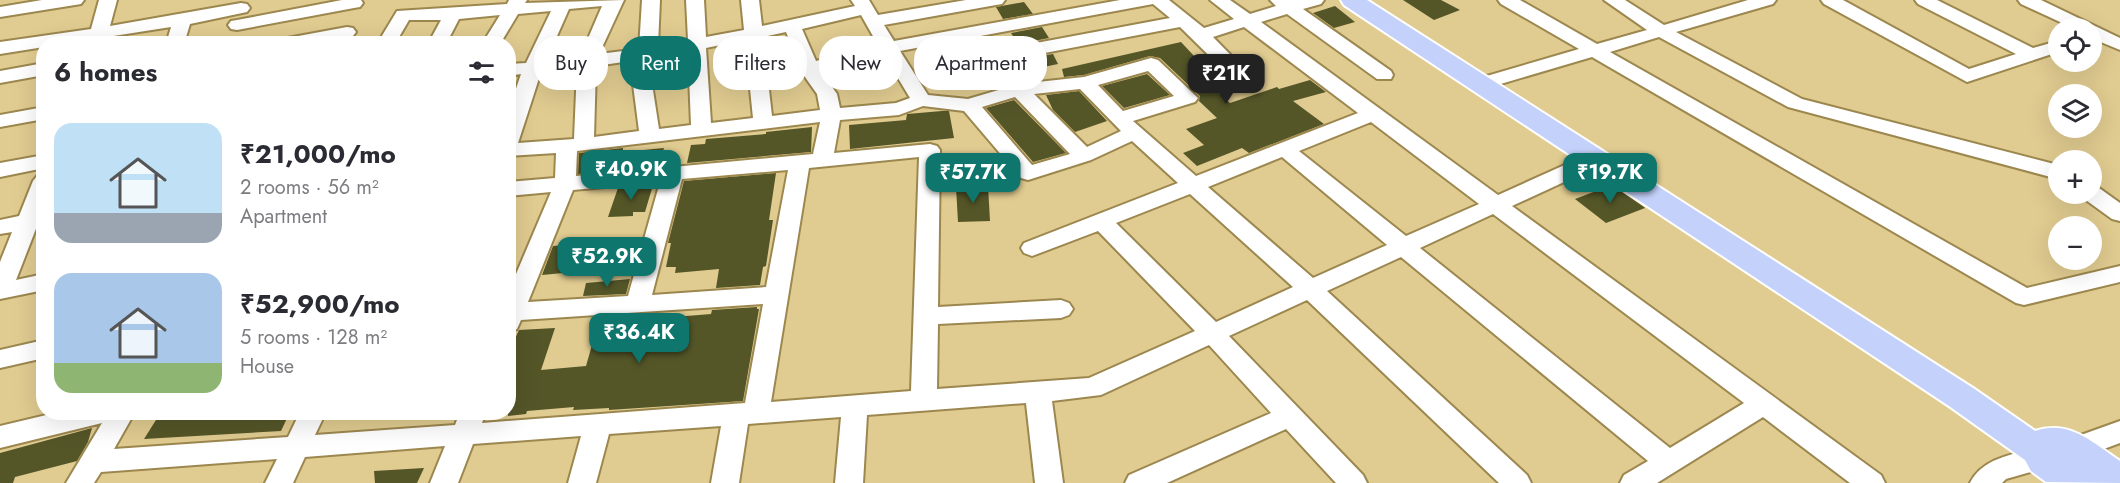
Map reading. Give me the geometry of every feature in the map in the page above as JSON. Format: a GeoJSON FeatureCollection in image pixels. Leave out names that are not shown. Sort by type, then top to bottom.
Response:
{"type":"FeatureCollection","features":[{"type":"Feature","properties":{"kind":"main road"},"geometry":{"type":"LineString","coordinates":[[1352,0],[1489,81],[2071,466]]}},
{"type":"Feature","properties":{"kind":"main road"},"geometry":{"type":"LineString","coordinates":[[1377,0],[1596,159],[2071,466]]}},
{"type":"Feature","properties":{"kind":"street"},"geometry":{"type":"LineString","coordinates":[[0,12],[75,0]]}},
{"type":"Feature","properties":{"kind":"street"},"geometry":{"type":"LineString","coordinates":[[99,36],[108,0]]}},
{"type":"Feature","properties":{"kind":"street"},"geometry":{"type":"LineString","coordinates":[[391,36],[403,15],[453,14],[515,4],[563,4],[614,0],[598,36]]}},
{"type":"Feature","properties":{"kind":"street"},"geometry":{"type":"LineString","coordinates":[[646,36],[651,0]]}},
{"type":"Feature","properties":{"kind":"street"},"geometry":{"type":"LineString","coordinates":[[694,0],[695,36]]}},
{"type":"Feature","properties":{"kind":"street"},"geometry":{"type":"LineString","coordinates":[[750,0],[763,123]]}},
{"type":"Feature","properties":{"kind":"street"},"geometry":{"type":"LineString","coordinates":[[902,46],[1150,0]]}},
{"type":"Feature","properties":{"kind":"street"},"geometry":{"type":"LineString","coordinates":[[1158,0],[1201,35],[1250,85]]}},
{"type":"Feature","properties":{"kind":"street"},"geometry":{"type":"LineString","coordinates":[[1219,0],[1371,115],[1871,483]]}},
{"type":"Feature","properties":{"kind":"street"},"geometry":{"type":"LineString","coordinates":[[1201,35],[1246,22],[1284,4],[1315,0]]}},
{"type":"Feature","properties":{"kind":"street"},"geometry":{"type":"LineString","coordinates":[[1507,0],[2024,297],[2120,274]]}},
{"type":"Feature","properties":{"kind":"street"},"geometry":{"type":"LineString","coordinates":[[1613,0],[1680,43],[1795,103],[2048,169]]}},
{"type":"Feature","properties":{"kind":"street"},"geometry":{"type":"LineString","coordinates":[[1708,0],[1728,12]]}},
{"type":"Feature","properties":{"kind":"street"},"geometry":{"type":"LineString","coordinates":[[1489,81],[1767,0]]}},
{"type":"Feature","properties":{"kind":"street"},"geometry":{"type":"LineString","coordinates":[[1830,0],[1967,76],[2048,49]]}},
{"type":"Feature","properties":{"kind":"street"},"geometry":{"type":"LineString","coordinates":[[1924,0],[2032,55]]}},
{"type":"Feature","properties":{"kind":"street"},"geometry":{"type":"LineString","coordinates":[[701,43],[867,10],[987,1],[1005,36]]}},
{"type":"Feature","properties":{"kind":"street"},"geometry":{"type":"LineString","coordinates":[[2031,1],[2064,18]]}},
{"type":"Feature","properties":{"kind":"street"},"geometry":{"type":"LineString","coordinates":[[107,36],[182,20],[240,11],[354,3]]}},
{"type":"Feature","properties":{"kind":"street"},"geometry":{"type":"LineString","coordinates":[[496,36],[515,4]]}},
{"type":"Feature","properties":{"kind":"street"},"geometry":{"type":"LineString","coordinates":[[516,119],[533,68],[563,4]]}},
{"type":"Feature","properties":{"kind":"street"},"geometry":{"type":"LineString","coordinates":[[1284,4],[1384,75]]}},
{"type":"Feature","properties":{"kind":"street"},"geometry":{"type":"LineString","coordinates":[[867,10],[883,36]]}},
{"type":"Feature","properties":{"kind":"street"},"geometry":{"type":"LineString","coordinates":[[234,36],[240,11]]}},
{"type":"Feature","properties":{"kind":"street"},"geometry":{"type":"LineString","coordinates":[[441,36],[453,14]]}},
{"type":"Feature","properties":{"kind":"street"},"geometry":{"type":"LineString","coordinates":[[177,36],[182,20]]}},
{"type":"Feature","properties":{"kind":"street"},"geometry":{"type":"LineString","coordinates":[[1047,47],[1184,21]]}},
{"type":"Feature","properties":{"kind":"street"},"geometry":{"type":"LineString","coordinates":[[725,483],[746,413],[811,161],[831,115],[827,94],[811,68],[792,26]]}},
{"type":"Feature","properties":{"kind":"street"},"geometry":{"type":"LineString","coordinates":[[325,36],[346,32]]}},
{"type":"Feature","properties":{"kind":"street"},"geometry":{"type":"LineString","coordinates":[[2102,37],[2120,45]]}},
{"type":"Feature","properties":{"kind":"street"},"geometry":{"type":"LineString","coordinates":[[0,48],[36,44]]}},
{"type":"Feature","properties":{"kind":"street"},"geometry":{"type":"LineString","coordinates":[[969,105],[1028,173],[1084,156],[1127,126],[1188,98],[1151,64],[1085,83],[1047,87]]}},
{"type":"Feature","properties":{"kind":"street"},"geometry":{"type":"LineString","coordinates":[[811,68],[819,66]]}},
{"type":"Feature","properties":{"kind":"street"},"geometry":{"type":"LineString","coordinates":[[516,69],[533,68]]}},
{"type":"Feature","properties":{"kind":"street"},"geometry":{"type":"LineString","coordinates":[[902,68],[921,100]]}},
{"type":"Feature","properties":{"kind":"street"},"geometry":{"type":"LineString","coordinates":[[0,77],[36,70]]}},
{"type":"Feature","properties":{"kind":"street"},"geometry":{"type":"LineString","coordinates":[[1085,83],[1127,126],[1310,289],[1517,483]]}},
{"type":"Feature","properties":{"kind":"street"},"geometry":{"type":"LineString","coordinates":[[516,306],[565,184],[575,145],[583,90]]}},
{"type":"Feature","properties":{"kind":"street"},"geometry":{"type":"LineString","coordinates":[[646,90],[650,136]]}},
{"type":"Feature","properties":{"kind":"street"},"geometry":{"type":"LineString","coordinates":[[698,90],[701,130]]}},
{"type":"Feature","properties":{"kind":"street"},"geometry":{"type":"LineString","coordinates":[[516,149],[575,145],[899,109],[921,100],[949,105],[969,105],[1019,90],[1084,156]]}},
{"type":"Feature","properties":{"kind":"street"},"geometry":{"type":"LineString","coordinates":[[0,121],[36,114]]}},
{"type":"Feature","properties":{"kind":"street"},"geometry":{"type":"LineString","coordinates":[[1032,248],[1371,115]]}},
{"type":"Feature","properties":{"kind":"street"},"geometry":{"type":"LineString","coordinates":[[1284,149],[1668,462]]}},
{"type":"Feature","properties":{"kind":"street"},"geometry":{"type":"LineString","coordinates":[[516,188],[930,150],[924,400]]}},
{"type":"Feature","properties":{"kind":"street"},"geometry":{"type":"LineString","coordinates":[[86,472],[296,447],[468,423],[598,424],[1092,387],[1596,159]]}},
{"type":"Feature","properties":{"kind":"street"},"geometry":{"type":"LineString","coordinates":[[0,170],[36,163]]}},
{"type":"Feature","properties":{"kind":"street"},"geometry":{"type":"LineString","coordinates":[[638,304],[673,174]]}},
{"type":"Feature","properties":{"kind":"street"},"geometry":{"type":"LineString","coordinates":[[2102,201],[2120,214]]}},
{"type":"Feature","properties":{"kind":"street"},"geometry":{"type":"LineString","coordinates":[[0,227],[35,220]]}},
{"type":"Feature","properties":{"kind":"street"},"geometry":{"type":"LineString","coordinates":[[0,290],[35,220]]}},
{"type":"Feature","properties":{"kind":"street"},"geometry":{"type":"LineString","coordinates":[[1101,221],[1212,333],[1353,483]]}},
{"type":"Feature","properties":{"kind":"street"},"geometry":{"type":"LineString","coordinates":[[0,290],[36,283]]}},
{"type":"Feature","properties":{"kind":"street"},"geometry":{"type":"LineString","coordinates":[[516,317],[638,304],[777,295]]}},
{"type":"Feature","properties":{"kind":"street"},"geometry":{"type":"LineString","coordinates":[[926,316],[1061,309]]}},
{"type":"Feature","properties":{"kind":"street"},"geometry":{"type":"LineString","coordinates":[[0,359],[36,351]]}},
{"type":"Feature","properties":{"kind":"street"},"geometry":{"type":"LineString","coordinates":[[1038,392],[1049,483]]}},
{"type":"Feature","properties":{"kind":"street"},"geometry":{"type":"LineString","coordinates":[[1634,483],[1764,404]]}},
{"type":"Feature","properties":{"kind":"street"},"geometry":{"type":"LineString","coordinates":[[849,483],[855,405]]}},
{"type":"Feature","properties":{"kind":"street"},"geometry":{"type":"LineString","coordinates":[[1139,483],[1290,416]]}},
{"type":"Feature","properties":{"kind":"street"},"geometry":{"type":"LineString","coordinates":[[0,437],[71,420]]}},
{"type":"Feature","properties":{"kind":"street"},"geometry":{"type":"LineString","coordinates":[[86,472],[117,420]]}},
{"type":"Feature","properties":{"kind":"street"},"geometry":{"type":"LineString","coordinates":[[279,483],[310,420]]}},
{"type":"Feature","properties":{"kind":"street"},"geometry":{"type":"LineString","coordinates":[[444,483],[468,423]]}},
{"type":"Feature","properties":{"kind":"street"},"geometry":{"type":"LineString","coordinates":[[582,483],[598,424]]}},
{"type":"Feature","properties":{"kind":"street"},"geometry":{"type":"LineString","coordinates":[[1984,483],[1997,471],[2071,466],[2120,432]]}},
{"type":"Feature","properties":{"kind":"building"},"geometry":{"type":"Polygon","coordinates":[[[1403,0],[1441,0],[1460,10],[1434,20],[1403,0]]]}},
{"type":"Feature","properties":{"kind":"building"},"geometry":{"type":"Polygon","coordinates":[[[1024,2],[1033,14],[1003,19],[996,7],[1024,2]]]}},
{"type":"Feature","properties":{"kind":"building"},"geometry":{"type":"Polygon","coordinates":[[[1335,6],[1355,22],[1334,28],[1313,13],[1335,6]]]}},
{"type":"Feature","properties":{"kind":"building"},"geometry":{"type":"Polygon","coordinates":[[[1042,27],[1049,38],[1047,36],[1013,36],[1011,33],[1042,27]]]}},
{"type":"Feature","properties":{"kind":"building"},"geometry":{"type":"Polygon","coordinates":[[[1181,42],[1195,57],[1204,54],[1223,72],[1203,79],[1230,103],[1277,87],[1279,89],[1310,80],[1326,92],[1293,101],[1324,124],[1249,153],[1242,148],[1197,166],[1183,153],[1204,145],[1186,129],[1217,118],[1199,101],[1200,96],[1160,58],[1150,56],[1084,75],[1064,77],[1062,69],[1181,42]]]}},
{"type":"Feature","properties":{"kind":"building"},"geometry":{"type":"Polygon","coordinates":[[[1053,54],[1058,64],[1047,66],[1047,55],[1053,54]]]}},
{"type":"Feature","properties":{"kind":"building"},"geometry":{"type":"Polygon","coordinates":[[[1147,74],[1170,95],[1124,108],[1102,86],[1147,74]]]}},
{"type":"Feature","properties":{"kind":"building"},"geometry":{"type":"Polygon","coordinates":[[[1079,91],[1107,121],[1075,132],[1053,110],[1046,95],[1079,91]]]}},
{"type":"Feature","properties":{"kind":"building"},"geometry":{"type":"Polygon","coordinates":[[[1014,100],[1066,153],[1033,162],[986,108],[1014,100]]]}},
{"type":"Feature","properties":{"kind":"building"},"geometry":{"type":"Polygon","coordinates":[[[949,111],[954,138],[850,149],[849,125],[906,120],[907,114],[949,111]]]}},
{"type":"Feature","properties":{"kind":"building"},"geometry":{"type":"Polygon","coordinates":[[[812,127],[811,152],[687,163],[691,145],[705,144],[706,139],[812,127]]]}},
{"type":"Feature","properties":{"kind":"building"},"geometry":{"type":"Polygon","coordinates":[[[623,148],[623,152],[664,148],[658,166],[578,174],[579,153],[623,148]]]}},
{"type":"Feature","properties":{"kind":"building"},"geometry":{"type":"Polygon","coordinates":[[[776,173],[769,220],[773,220],[766,266],[763,267],[760,285],[716,288],[719,269],[675,273],[676,267],[666,267],[671,243],[668,243],[684,181],[776,173]]]}},
{"type":"Feature","properties":{"kind":"building"},"geometry":{"type":"Polygon","coordinates":[[[653,185],[645,212],[633,212],[633,216],[608,217],[618,188],[653,185]]]}},
{"type":"Feature","properties":{"kind":"building"},"geometry":{"type":"Polygon","coordinates":[[[1612,185],[1645,208],[1606,223],[1575,199],[1612,185]]]}},
{"type":"Feature","properties":{"kind":"building"},"geometry":{"type":"Polygon","coordinates":[[[988,186],[990,221],[958,222],[956,187],[988,186]]]}},
{"type":"Feature","properties":{"kind":"building"},"geometry":{"type":"Polygon","coordinates":[[[592,243],[584,271],[542,275],[553,246],[592,243]]]}},
{"type":"Feature","properties":{"kind":"building"},"geometry":{"type":"Polygon","coordinates":[[[630,279],[626,294],[583,296],[586,283],[630,279]]]}},
{"type":"Feature","properties":{"kind":"building"},"geometry":{"type":"Polygon","coordinates":[[[757,307],[759,309],[743,401],[609,410],[609,408],[573,410],[574,407],[527,411],[526,414],[516,415],[516,337],[519,330],[555,328],[541,370],[586,366],[600,317],[622,316],[622,320],[625,321],[711,314],[712,310],[757,307]]]}},
{"type":"Feature","properties":{"kind":"building"},"geometry":{"type":"Polygon","coordinates":[[[156,420],[286,420],[281,431],[144,439],[156,420]]]}},
{"type":"Feature","properties":{"kind":"building"},"geometry":{"type":"Polygon","coordinates":[[[92,428],[88,442],[77,461],[15,477],[13,483],[0,483],[0,453],[92,428]]]}},
{"type":"Feature","properties":{"kind":"building"},"geometry":{"type":"Polygon","coordinates":[[[424,468],[417,483],[375,483],[374,471],[424,468]]]}}]}
